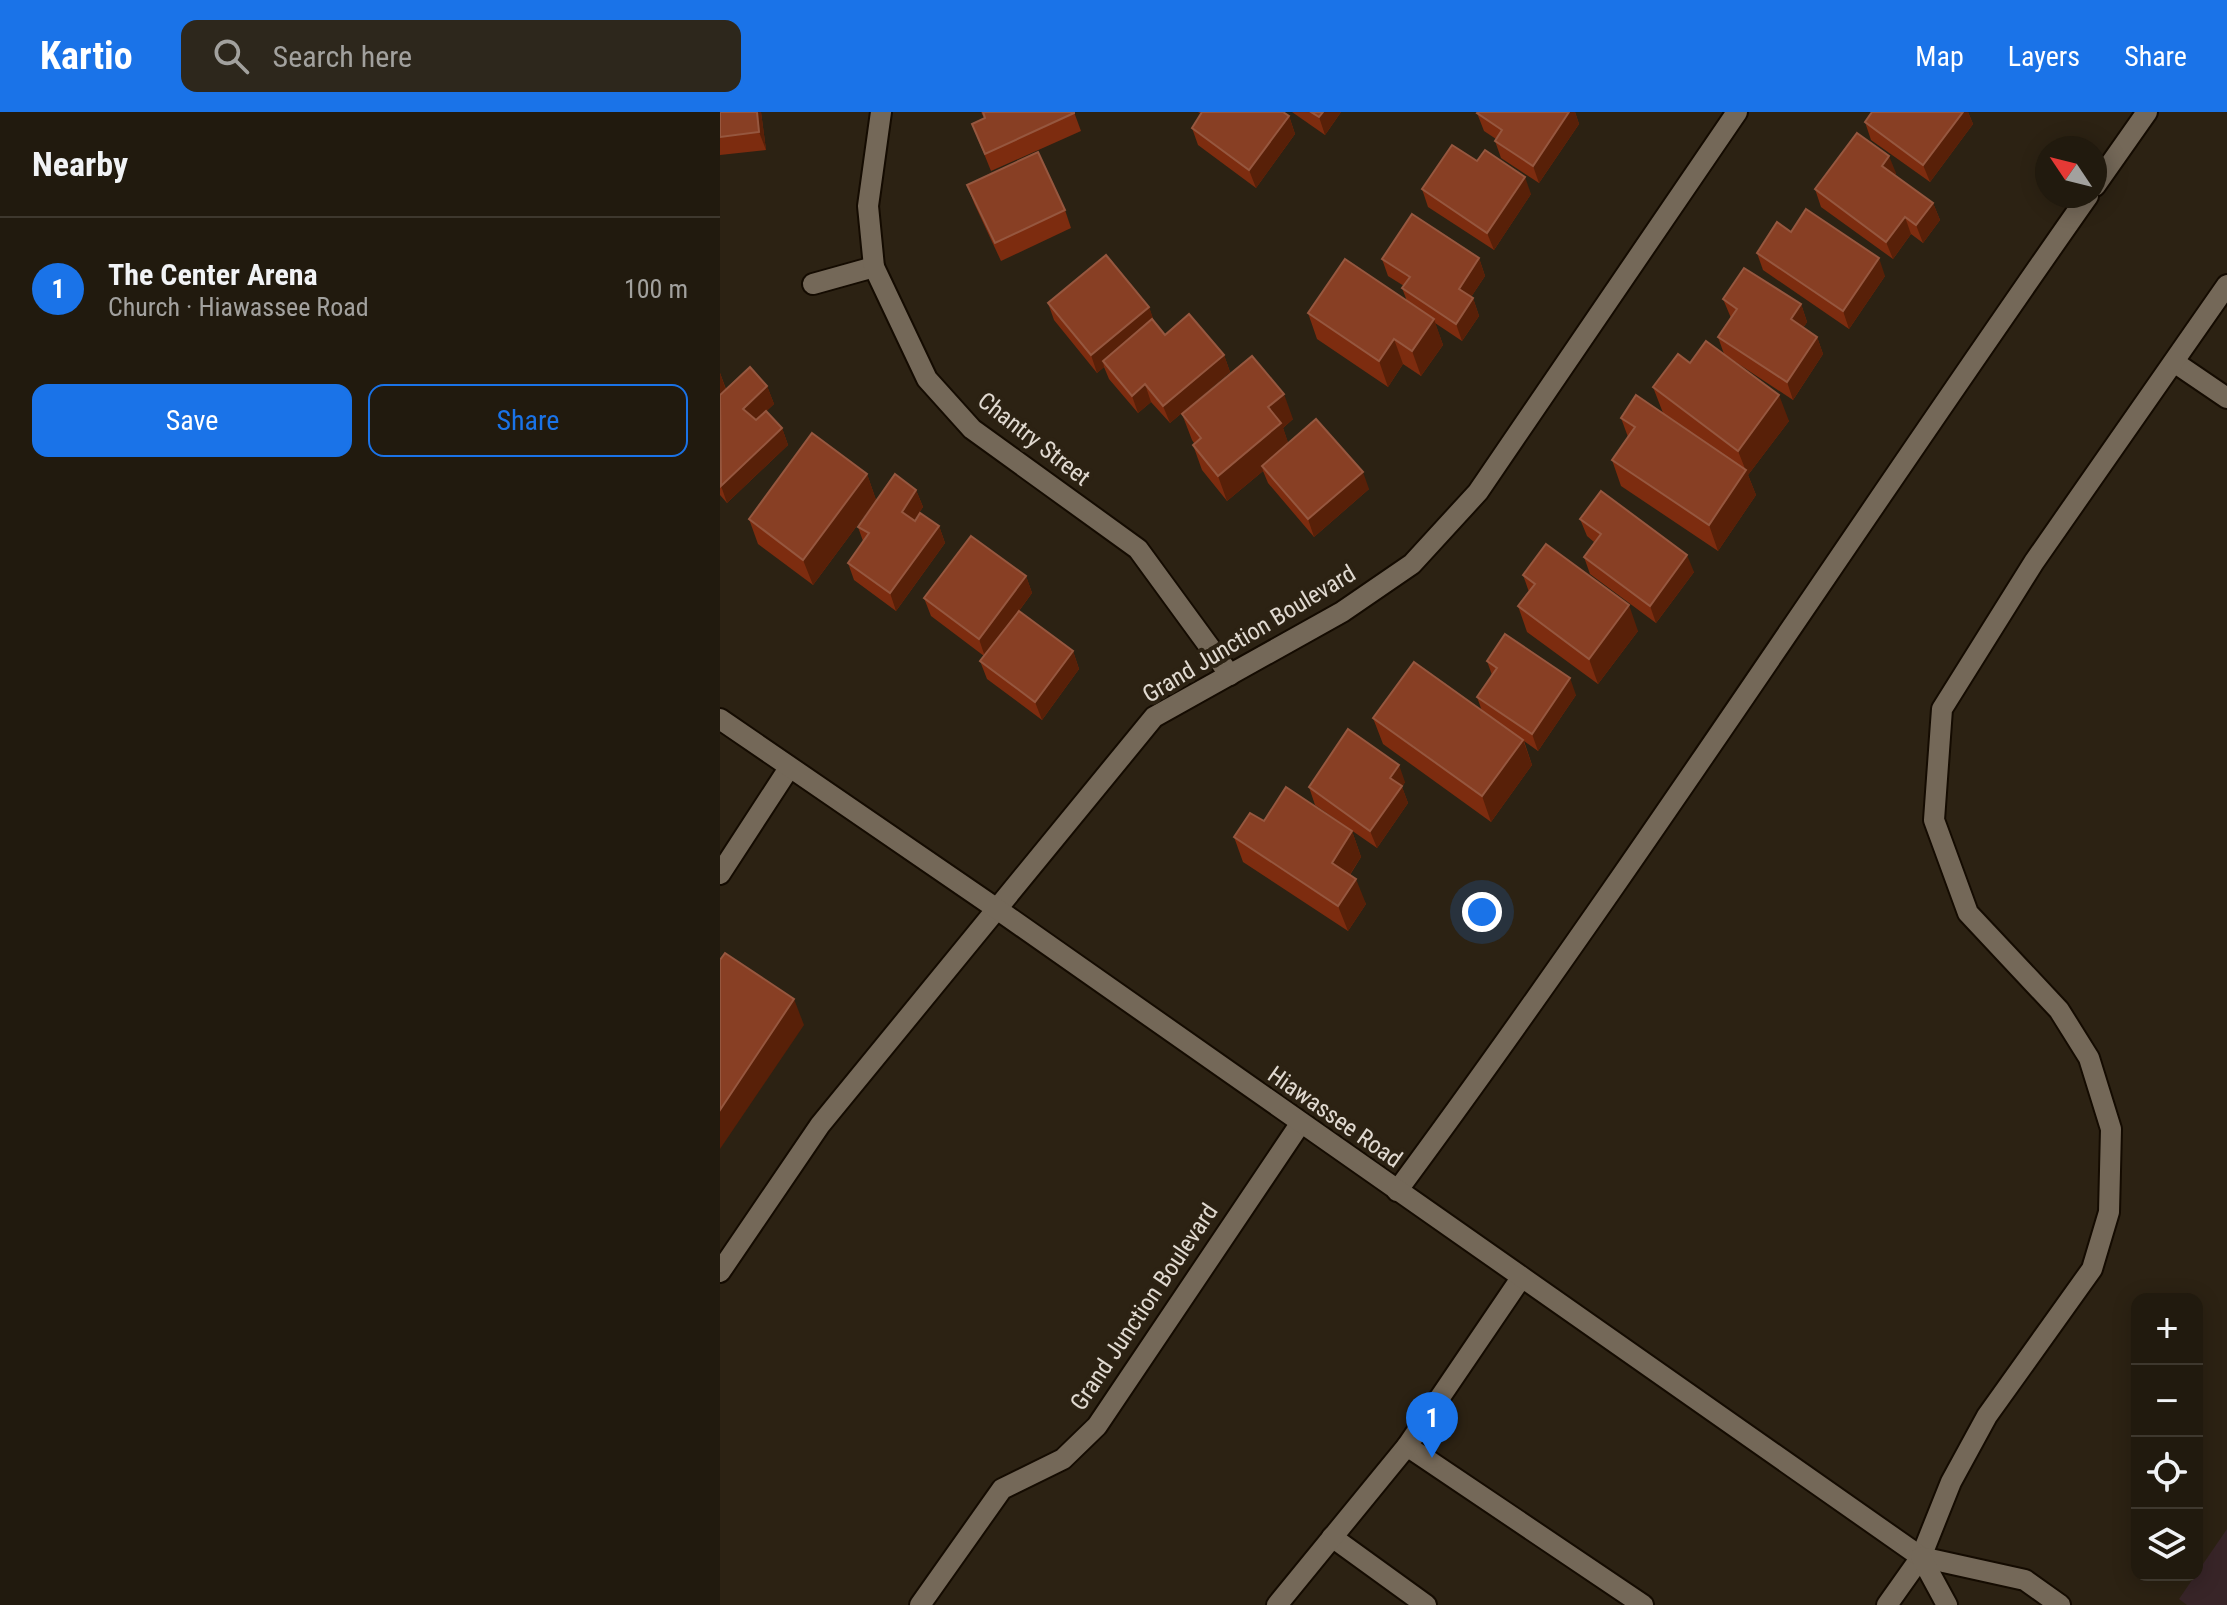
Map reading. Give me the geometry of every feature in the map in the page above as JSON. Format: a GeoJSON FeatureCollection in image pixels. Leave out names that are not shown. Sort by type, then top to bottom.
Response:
{"type":"FeatureCollection","features":[{"type":"Feature","properties":{"kind":"street","name":"Chantry Street"},"geometry":{"type":"LineString","coordinates":[[881,112],[868,206],[874,267],[927,379],[972,429],[1138,549],[1230,675]]}},
{"type":"Feature","properties":{"kind":"street","name":"Grand Junction Boulevard"},"geometry":{"type":"LineString","coordinates":[[720,1272],[820,1125],[1154,717],[1342,612],[1412,564],[1478,492],[1737,112]]}},
{"type":"Feature","properties":{"kind":"street"},"geometry":{"type":"LineString","coordinates":[[2107,169],[2147,112]]}},
{"type":"Feature","properties":{"kind":"street"},"geometry":{"type":"LineString","coordinates":[[1397,1191],[1541,992],[1902,461],[2080,208]]}},
{"type":"Feature","properties":{"kind":"street"},"geometry":{"type":"LineString","coordinates":[[813,284],[874,267]]}},
{"type":"Feature","properties":{"kind":"street"},"geometry":{"type":"LineString","coordinates":[[1887,1605],[1921,1557],[1951,1482],[1987,1416],[2092,1269],[2109,1212],[2111,1129],[2089,1058],[2059,1010],[1968,913],[1934,820],[1942,709],[2034,562],[2227,285]]}},
{"type":"Feature","properties":{"kind":"street"},"geometry":{"type":"LineString","coordinates":[[2174,362],[2227,398]]}},
{"type":"Feature","properties":{"kind":"street","name":"Hiawassee Road"},"geometry":{"type":"LineString","coordinates":[[720,719],[997,909],[1921,1557],[2025,1580],[2060,1605]]}},
{"type":"Feature","properties":{"kind":"street"},"geometry":{"type":"LineString","coordinates":[[720,874],[789,768]]}},
{"type":"Feature","properties":{"kind":"street","name":"Grand Junction Boulevard"},"geometry":{"type":"LineString","coordinates":[[920,1605],[1002,1489],[1063,1459],[1097,1426],[1300,1124]]}},
{"type":"Feature","properties":{"kind":"street"},"geometry":{"type":"LineString","coordinates":[[1277,1605],[1407,1446],[1521,1278]]}},
{"type":"Feature","properties":{"kind":"street"},"geometry":{"type":"LineString","coordinates":[[1407,1446],[1643,1605]]}},
{"type":"Feature","properties":{"kind":"street"},"geometry":{"type":"LineString","coordinates":[[1332,1537],[1426,1605]]}},
{"type":"Feature","properties":{"kind":"street","name":"Hiawassee Road"},"geometry":{"type":"LineString","coordinates":[[1921,1557],[1947,1605]]}},
{"type":"Feature","properties":{"kind":"shaded area"},"geometry":{"type":"Polygon","coordinates":[[[2227,1529],[2227,1605],[2187,1605],[2179,1599],[2191,1581],[2203,1581],[2203,1564],[2227,1529]]]}},
{"type":"Feature","properties":{"kind":"building"},"geometry":{"type":"Polygon","coordinates":[[[720,112],[757,112],[759,132],[720,137],[720,112]]]}},
{"type":"Feature","properties":{"kind":"building"},"geometry":{"type":"Polygon","coordinates":[[[983,112],[1074,113],[985,154],[972,124],[985,118],[983,112]]]}},
{"type":"Feature","properties":{"kind":"building"},"geometry":{"type":"Polygon","coordinates":[[[1202,112],[1283,112],[1289,116],[1249,170],[1192,128],[1202,112]]]}},
{"type":"Feature","properties":{"kind":"building"},"geometry":{"type":"Polygon","coordinates":[[[1478,112],[1569,112],[1533,166],[1495,141],[1502,130],[1478,112]]]}},
{"type":"Feature","properties":{"kind":"building"},"geometry":{"type":"Polygon","coordinates":[[[1872,112],[1963,112],[1923,165],[1865,122],[1872,112]]]}},
{"type":"Feature","properties":{"kind":"building"},"geometry":{"type":"Polygon","coordinates":[[[1857,133],[1889,156],[1882,166],[1933,203],[1916,225],[1905,217],[1886,242],[1815,189],[1857,133]]]}},
{"type":"Feature","properties":{"kind":"building"},"geometry":{"type":"Polygon","coordinates":[[[1452,145],[1477,161],[1485,150],[1525,177],[1487,233],[1422,189],[1452,145]]]}},
{"type":"Feature","properties":{"kind":"building"},"geometry":{"type":"Polygon","coordinates":[[[1038,152],[1065,210],[995,243],[967,185],[1038,152]]]}},
{"type":"Feature","properties":{"kind":"building"},"geometry":{"type":"Polygon","coordinates":[[[1806,209],[1879,258],[1843,311],[1757,253],[1777,222],[1791,232],[1806,209]]]}},
{"type":"Feature","properties":{"kind":"building"},"geometry":{"type":"Polygon","coordinates":[[[1412,214],[1479,258],[1459,289],[1473,298],[1456,324],[1402,288],[1410,277],[1382,259],[1412,214]]]}},
{"type":"Feature","properties":{"kind":"building"},"geometry":{"type":"Polygon","coordinates":[[[1106,255],[1149,307],[1091,355],[1048,303],[1106,255]]]}},
{"type":"Feature","properties":{"kind":"building"},"geometry":{"type":"Polygon","coordinates":[[[1345,259],[1434,319],[1412,351],[1394,339],[1379,361],[1308,313],[1345,259]]]}},
{"type":"Feature","properties":{"kind":"building"},"geometry":{"type":"Polygon","coordinates":[[[1744,268],[1801,304],[1791,319],[1817,337],[1787,382],[1718,337],[1737,309],[1723,299],[1744,268]]]}},
{"type":"Feature","properties":{"kind":"building"},"geometry":{"type":"Polygon","coordinates":[[[1189,314],[1224,355],[1163,406],[1145,384],[1132,396],[1103,361],[1152,319],[1165,335],[1189,314]]]}},
{"type":"Feature","properties":{"kind":"building"},"geometry":{"type":"Polygon","coordinates":[[[1706,341],[1779,395],[1738,451],[1653,387],[1678,354],[1690,363],[1706,341]]]}},
{"type":"Feature","properties":{"kind":"building"},"geometry":{"type":"Polygon","coordinates":[[[1252,356],[1284,394],[1268,407],[1281,423],[1218,476],[1193,445],[1201,438],[1182,414],[1252,356]]]}},
{"type":"Feature","properties":{"kind":"building"},"geometry":{"type":"Polygon","coordinates":[[[750,367],[767,386],[743,409],[756,420],[766,411],[782,428],[721,486],[720,395],[750,367]]]}},
{"type":"Feature","properties":{"kind":"building"},"geometry":{"type":"Polygon","coordinates":[[[1636,395],[1746,470],[1709,525],[1612,460],[1635,427],[1621,418],[1636,395]]]}},
{"type":"Feature","properties":{"kind":"building"},"geometry":{"type":"Polygon","coordinates":[[[1316,419],[1363,472],[1308,519],[1262,466],[1316,419]]]}},
{"type":"Feature","properties":{"kind":"building"},"geometry":{"type":"Polygon","coordinates":[[[812,433],[867,474],[803,560],[749,519],[812,433]]]}},
{"type":"Feature","properties":{"kind":"building"},"geometry":{"type":"Polygon","coordinates":[[[895,474],[916,490],[902,512],[915,521],[920,513],[939,526],[890,593],[848,563],[869,533],[858,527],[895,474]]]}},
{"type":"Feature","properties":{"kind":"building"},"geometry":{"type":"Polygon","coordinates":[[[1601,491],[1687,555],[1650,606],[1584,557],[1601,534],[1580,519],[1601,491]]]}},
{"type":"Feature","properties":{"kind":"building"},"geometry":{"type":"Polygon","coordinates":[[[971,536],[1026,576],[979,639],[924,598],[971,536]]]}},
{"type":"Feature","properties":{"kind":"building"},"geometry":{"type":"Polygon","coordinates":[[[1546,544],[1629,605],[1589,659],[1518,606],[1535,584],[1523,575],[1546,544]]]}},
{"type":"Feature","properties":{"kind":"building"},"geometry":{"type":"Polygon","coordinates":[[[1019,611],[1073,651],[1035,702],[980,661],[1019,611]]]}},
{"type":"Feature","properties":{"kind":"building"},"geometry":{"type":"Polygon","coordinates":[[[1505,634],[1570,678],[1532,734],[1477,697],[1497,668],[1487,661],[1505,634]]]}},
{"type":"Feature","properties":{"kind":"building"},"geometry":{"type":"Polygon","coordinates":[[[1414,662],[1523,740],[1482,796],[1373,718],[1414,662]]]}},
{"type":"Feature","properties":{"kind":"building"},"geometry":{"type":"Polygon","coordinates":[[[1348,729],[1399,765],[1390,778],[1402,786],[1370,831],[1309,787],[1348,729]]]}},
{"type":"Feature","properties":{"kind":"building"},"geometry":{"type":"Polygon","coordinates":[[[1286,787],[1352,831],[1332,863],[1356,879],[1338,906],[1234,837],[1250,813],[1264,821],[1286,787]]]}},
{"type":"Feature","properties":{"kind":"building"},"geometry":{"type":"Polygon","coordinates":[[[725,953],[794,999],[720,1110],[720,960],[725,953]]]}},
{"type":"Feature","properties":{"kind":"place","name":"The Center Arena"},"geometry":{"type":"Point","coordinates":[1432,1458]}}]}
